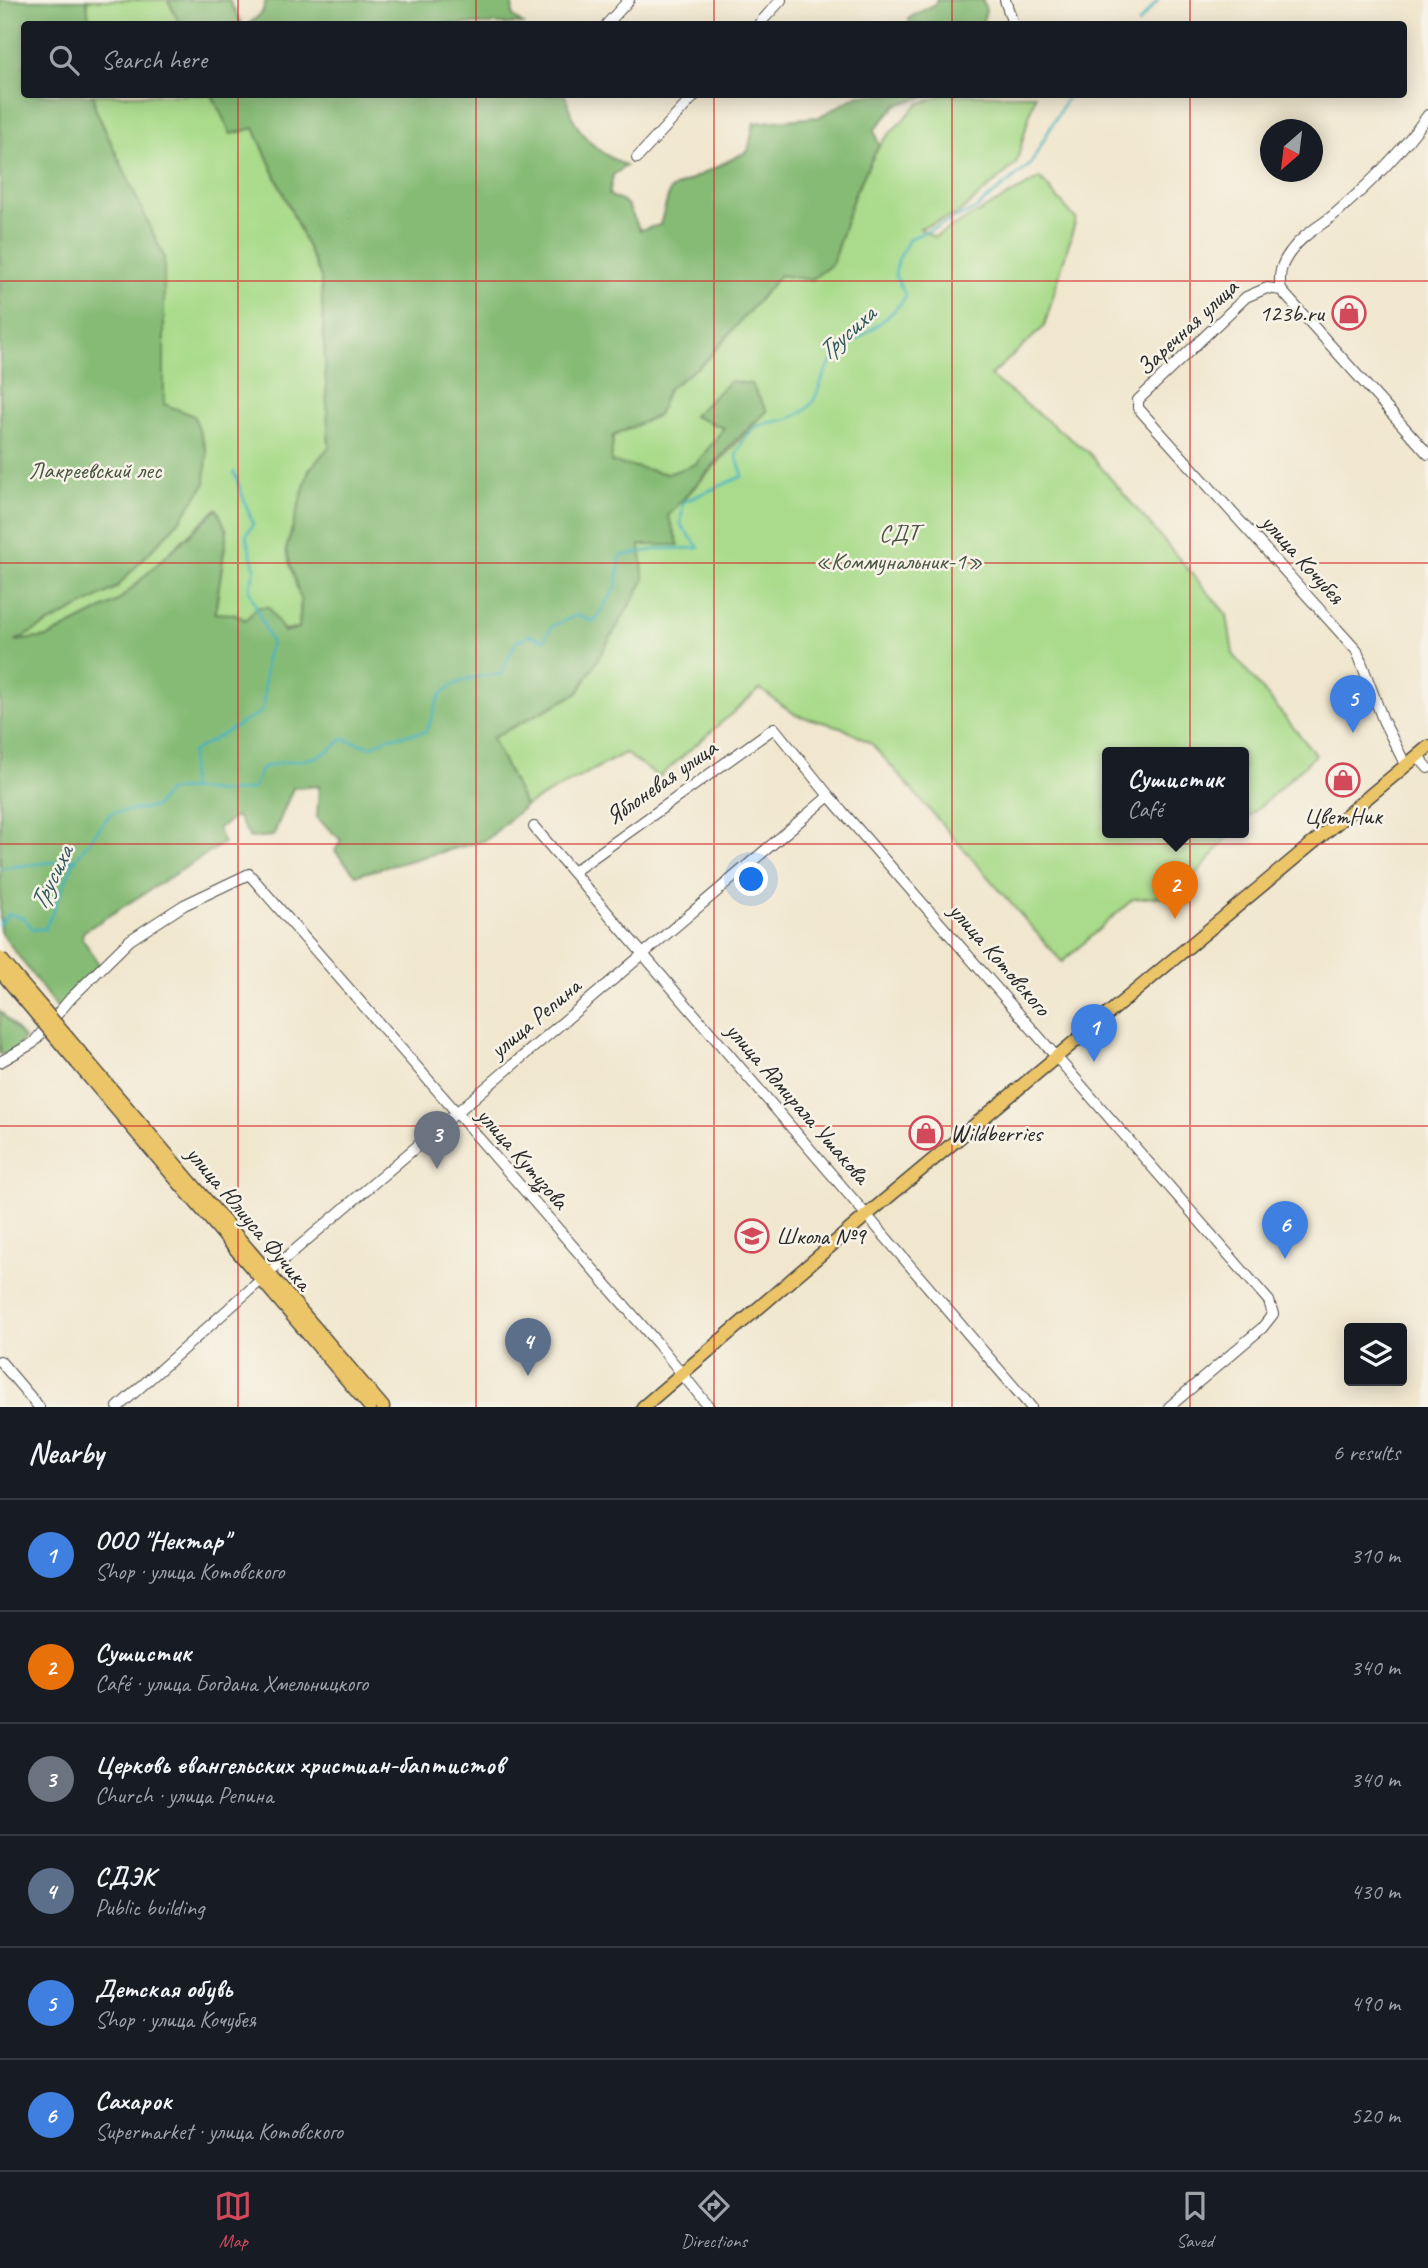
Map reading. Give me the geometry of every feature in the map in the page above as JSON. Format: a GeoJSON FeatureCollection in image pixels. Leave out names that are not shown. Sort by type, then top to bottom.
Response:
{"type":"FeatureCollection","features":[{"type":"Feature","properties":{"kind":"main road"},"geometry":{"type":"LineString","coordinates":[[643,1407],[1056,1056],[1423,752]]}},
{"type":"Feature","properties":{"kind":"main road"},"geometry":{"type":"LineString","coordinates":[[0,958],[80,1060]]}},
{"type":"Feature","properties":{"kind":"main road"},"geometry":{"type":"LineString","coordinates":[[0,971],[80,1060]]}},
{"type":"Feature","properties":{"kind":"main road","name":"улица Юлиуса Фучика"},"geometry":{"type":"LineString","coordinates":[[80,1060],[265,1277],[370,1407]]}},
{"type":"Feature","properties":{"kind":"main road","name":"улица Юлиуса Фучика"},"geometry":{"type":"LineString","coordinates":[[265,1277],[383,1407]]}},
{"type":"Feature","properties":{"kind":"street"},"geometry":{"type":"LineString","coordinates":[[610,21],[629,0]]}},
{"type":"Feature","properties":{"kind":"street"},"geometry":{"type":"LineString","coordinates":[[762,21],[781,0]]}},
{"type":"Feature","properties":{"kind":"street"},"geometry":{"type":"LineString","coordinates":[[1005,0],[1012,21]]}},
{"type":"Feature","properties":{"kind":"street"},"geometry":{"type":"LineString","coordinates":[[637,158],[692,98]]}},
{"type":"Feature","properties":{"kind":"street","name":"Заречная улица"},"geometry":{"type":"LineString","coordinates":[[1138,400],[1247,297],[1267,288],[1280,290],[1282,266],[1297,243],[1337,213],[1385,167],[1428,115]]}},
{"type":"Feature","properties":{"kind":"street"},"geometry":{"type":"LineString","coordinates":[[1280,290],[1428,454]]}},
{"type":"Feature","properties":{"kind":"street","name":"улица Кочубея"},"geometry":{"type":"LineString","coordinates":[[1138,400],[1138,408],[1357,651],[1383,720],[1406,766]]}},
{"type":"Feature","properties":{"kind":"street","name":"улица Котовского"},"geometry":{"type":"LineString","coordinates":[[774,728],[829,796],[1269,1301],[1273,1314],[1262,1328],[1169,1407]]}},
{"type":"Feature","properties":{"kind":"street","name":"Яблоневая улица"},"geometry":{"type":"LineString","coordinates":[[573,872],[774,728]]}},
{"type":"Feature","properties":{"kind":"street"},"geometry":{"type":"LineString","coordinates":[[1423,752],[1428,768]]}},
{"type":"Feature","properties":{"kind":"street","name":"улица Репина"},"geometry":{"type":"LineString","coordinates":[[118,1407],[265,1277],[829,796]]}},
{"type":"Feature","properties":{"kind":"street","name":"улица Адмирала Ушакова"},"geometry":{"type":"LineString","coordinates":[[534,827],[1031,1407]]}},
{"type":"Feature","properties":{"kind":"street","name":"улица Кутузова"},"geometry":{"type":"LineString","coordinates":[[0,1062],[33,1043],[71,998],[130,940],[184,905],[249,874],[709,1407]]}},
{"type":"Feature","properties":{"kind":"street"},"geometry":{"type":"LineString","coordinates":[[0,1361],[39,1407]]}},
{"type":"Feature","properties":{"kind":"green space","name":"Лакреевский лес"},"geometry":{"type":"Polygon","coordinates":[[[0,0],[87,0],[89,21],[21,21],[21,98],[94,98],[95,108],[164,257],[164,404],[194,416],[207,452],[205,484],[180,520],[116,588],[15,641],[48,637],[118,601],[217,509],[227,531],[215,613],[234,614],[246,620],[257,607],[269,607],[284,632],[299,628],[301,601],[286,550],[309,470],[329,447],[321,277],[254,128],[231,134],[213,98],[566,98],[574,119],[586,138],[626,166],[613,175],[609,195],[627,204],[640,230],[660,225],[670,190],[748,151],[754,123],[819,117],[854,98],[920,98],[896,105],[874,130],[879,145],[854,195],[832,264],[811,280],[780,275],[706,361],[668,389],[658,415],[613,436],[611,462],[668,474],[696,464],[724,428],[693,416],[730,381],[751,384],[767,411],[734,442],[668,516],[679,545],[640,545],[644,581],[578,693],[492,738],[525,806],[486,840],[356,875],[335,851],[341,840],[317,818],[319,786],[293,788],[273,836],[250,838],[237,816],[217,829],[224,843],[83,932],[82,938],[100,966],[59,1011],[0,931],[0,0]]]}},
{"type":"Feature","properties":{"kind":"green space"},"geometry":{"type":"Polygon","coordinates":[[[87,0],[168,0],[178,21],[89,21],[87,0]]]}},
{"type":"Feature","properties":{"kind":"green space"},"geometry":{"type":"Polygon","coordinates":[[[168,0],[229,0],[240,21],[178,21],[168,0]]]}},
{"type":"Feature","properties":{"kind":"green space"},"geometry":{"type":"Polygon","coordinates":[[[266,0],[512,0],[513,17],[519,21],[253,21],[262,13],[266,0]]]}},
{"type":"Feature","properties":{"kind":"green space"},"geometry":{"type":"Polygon","coordinates":[[[937,0],[983,0],[986,11],[983,21],[909,21],[909,18],[935,4],[937,0]]]}},
{"type":"Feature","properties":{"kind":"green space"},"geometry":{"type":"Polygon","coordinates":[[[94,98],[213,98],[231,134],[254,128],[321,277],[329,447],[309,471],[286,550],[301,601],[299,628],[277,629],[215,614],[227,531],[216,509],[118,601],[48,637],[12,641],[116,588],[164,404],[164,257],[95,108],[94,98]]]}},
{"type":"Feature","properties":{"kind":"green space","name":"СДТ «Коммунальник-1»"},"geometry":{"type":"Polygon","coordinates":[[[935,98],[1034,98],[1016,164],[958,214],[920,228],[934,237],[1040,178],[1076,219],[1044,327],[990,376],[1089,453],[1227,615],[1233,654],[1316,755],[1249,816],[1249,747],[1102,747],[1102,838],[1227,838],[1192,880],[1168,896],[1133,899],[1062,962],[872,744],[841,727],[796,715],[760,689],[659,777],[625,753],[525,806],[492,738],[578,693],[640,545],[767,411],[693,416],[725,428],[696,464],[668,474],[611,462],[613,436],[658,415],[668,389],[706,361],[780,275],[811,280],[832,264],[854,195],[879,145],[918,104],[935,98]]]}},
{"type":"Feature","properties":{"kind":"green space"},"geometry":{"type":"Polygon","coordinates":[[[0,1011],[24,1038],[12,1054],[0,1054],[0,1011]]]}},
{"type":"Feature","properties":{"kind":"waterway","name":"Трусиха"},"geometry":{"type":"LineString","coordinates":[[1140,21],[1158,0]]}},
{"type":"Feature","properties":{"kind":"waterway","name":"Трусиха"},"geometry":{"type":"LineString","coordinates":[[0,924],[8,914],[24,918],[33,929],[45,929],[75,860],[111,813],[155,807],[168,791],[190,789],[231,792],[253,789],[262,768],[313,758],[343,739],[371,747],[387,738],[425,732],[437,702],[448,689],[465,680],[500,675],[516,642],[529,635],[544,640],[552,626],[578,615],[594,622],[617,586],[620,556],[659,549],[699,548],[681,525],[683,502],[743,476],[736,455],[751,431],[766,423],[793,417],[804,411],[816,395],[830,364],[848,346],[889,315],[906,296],[895,275],[898,260],[909,239],[974,210],[1030,165],[1067,98]]}},
{"type":"Feature","properties":{"kind":"waterway"},"geometry":{"type":"LineString","coordinates":[[190,787],[192,752],[263,711],[266,659],[271,643],[249,589],[255,569],[246,536],[253,524],[234,472]]}},
{"type":"Feature","properties":{"kind":"waterway"},"geometry":{"type":"LineString","coordinates":[[0,868],[73,860]]}},
{"type":"Feature","properties":{"kind":"place","name":"123b.ru"},"geometry":{"type":"Point","coordinates":[1349,313]}},
{"type":"Feature","properties":{"kind":"place","name":"Детская обувь"},"geometry":{"type":"Point","coordinates":[1353,733]}},
{"type":"Feature","properties":{"kind":"place","name":"ЦветНик"},"geometry":{"type":"Point","coordinates":[1343,780]}},
{"type":"Feature","properties":{"kind":"place","name":"Сушистик"},"geometry":{"type":"Point","coordinates":[1175,919]}},
{"type":"Feature","properties":{"kind":"place","name":"ООО \"Нектар\""},"geometry":{"type":"Point","coordinates":[1094,1062]}},
{"type":"Feature","properties":{"kind":"place","name":"Wildberries"},"geometry":{"type":"Point","coordinates":[926,1133]}},
{"type":"Feature","properties":{"kind":"place","name":"Церковь евангельских христиан-баптистов"},"geometry":{"type":"Point","coordinates":[437,1169]}},
{"type":"Feature","properties":{"kind":"place","name":"Школа №9"},"geometry":{"type":"Point","coordinates":[752,1236]}},
{"type":"Feature","properties":{"kind":"place","name":"Сахарок"},"geometry":{"type":"Point","coordinates":[1285,1259]}},
{"type":"Feature","properties":{"kind":"place","name":"СДЭК"},"geometry":{"type":"Point","coordinates":[528,1376]}}]}
